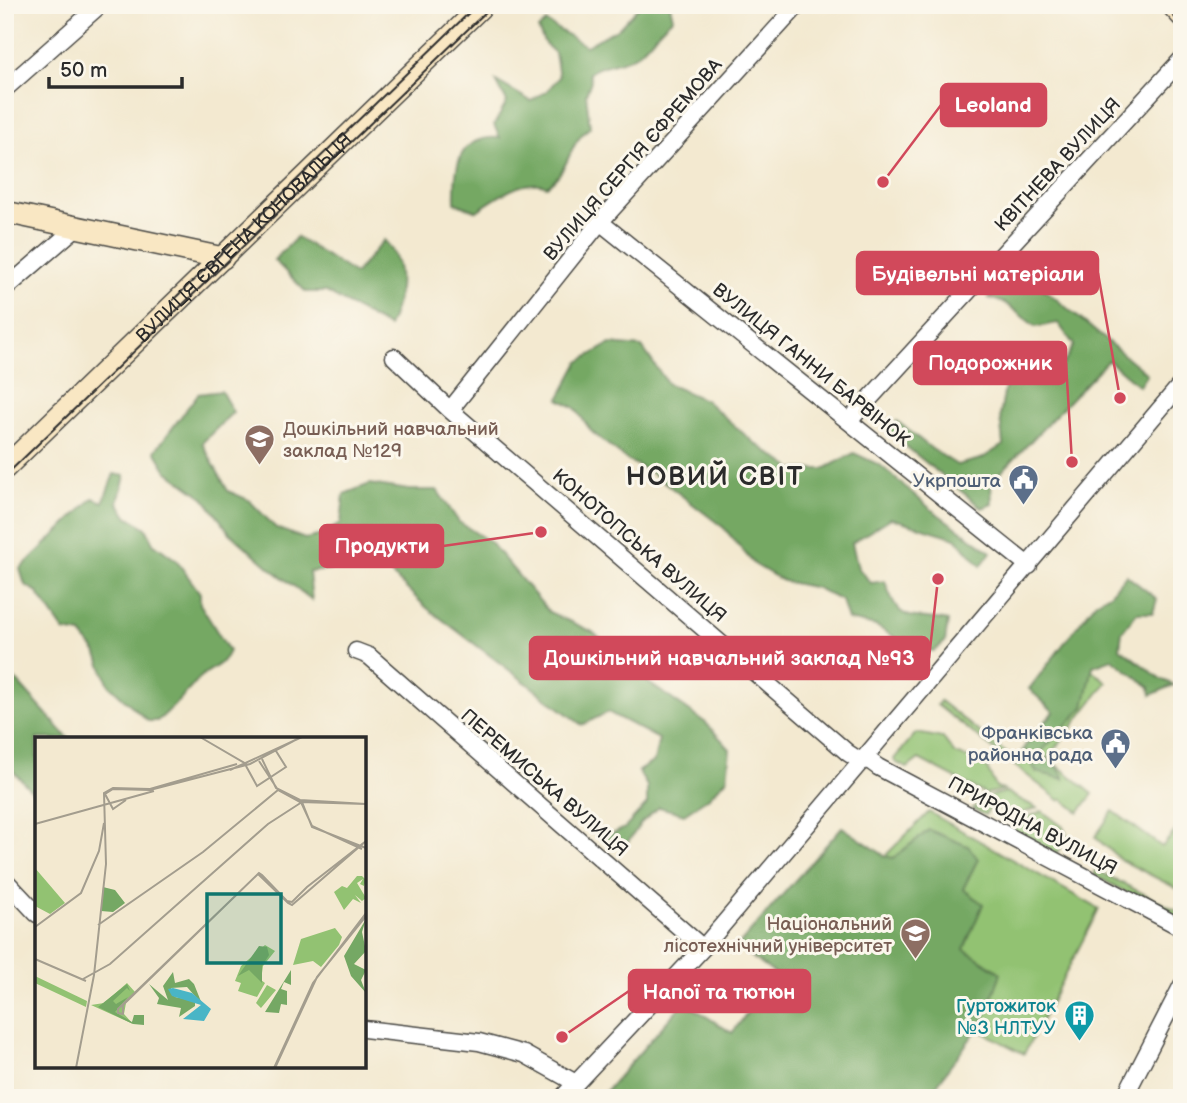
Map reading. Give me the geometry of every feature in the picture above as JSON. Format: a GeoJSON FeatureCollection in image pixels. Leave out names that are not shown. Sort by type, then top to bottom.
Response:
{"type":"FeatureCollection","features":[{"type":"Feature","properties":{"kind":"street"},"geometry":{"type":"LineString","coordinates":[[5,89],[100,5]]}},
{"type":"Feature","properties":{"kind":"street","name":"ВУЛИЦЯ ЄВГЕНА КОНОВАЛЬЦЯ"},"geometry":{"type":"LineString","coordinates":[[5,468],[484,5]]}},
{"type":"Feature","properties":{"kind":"street","name":"ВУЛИЦЯ СЕРГІЯ ЄФРЕМОВА"},"geometry":{"type":"LineString","coordinates":[[450,410],[600,222],[799,5]]}},
{"type":"Feature","properties":{"kind":"street"},"geometry":{"type":"LineString","coordinates":[[1172,5],[1182,16]]}},
{"type":"Feature","properties":{"kind":"street","name":"КВІТНЕВА ВУЛИЦЯ"},"geometry":{"type":"LineString","coordinates":[[849,421],[1182,59]]}},
{"type":"Feature","properties":{"kind":"street"},"geometry":{"type":"LineString","coordinates":[[5,212],[223,258]]}},
{"type":"Feature","properties":{"kind":"street","name":"ВУЛИЦЯ ГАННИ БАРВІНОК"},"geometry":{"type":"LineString","coordinates":[[600,222],[1029,566]]}},
{"type":"Feature","properties":{"kind":"street"},"geometry":{"type":"LineString","coordinates":[[5,289],[78,226]]}},
{"type":"Feature","properties":{"kind":"street","name":"КОНОТОПСЬКА ВУЛИЦЯ"},"geometry":{"type":"LineString","coordinates":[[394,357],[450,410],[848,753],[864,760]]}},
{"type":"Feature","properties":{"kind":"street"},"geometry":{"type":"LineString","coordinates":[[562,1098],[574,1082],[704,948],[1182,383]]}},
{"type":"Feature","properties":{"kind":"street","name":"ПЕРЕМИСЬКА ВУЛИЦЯ"},"geometry":{"type":"LineString","coordinates":[[356,651],[369,656],[704,948]]}},
{"type":"Feature","properties":{"kind":"street","name":"ПРИРОДНА ВУЛИЦЯ"},"geometry":{"type":"LineString","coordinates":[[864,760],[1182,928]]}},
{"type":"Feature","properties":{"kind":"street"},"geometry":{"type":"LineString","coordinates":[[5,880],[35,912]]}},
{"type":"Feature","properties":{"kind":"street"},"geometry":{"type":"LineString","coordinates":[[1124,1098],[1182,985]]}},
{"type":"Feature","properties":{"kind":"street"},"geometry":{"type":"LineString","coordinates":[[366,1029],[479,1042],[524,1054],[574,1082]]}},
{"type":"Feature","properties":{"kind":"green space"},"geometry":{"type":"Polygon","coordinates":[[[640,5],[670,5],[673,18],[637,54],[589,73],[591,81],[586,94],[590,127],[576,142],[555,179],[547,186],[529,184],[510,190],[477,211],[455,203],[457,166],[461,156],[475,142],[486,138],[500,138],[494,125],[507,102],[496,81],[531,101],[548,90],[559,77],[555,53],[545,44],[538,29],[546,22],[586,46],[620,27],[640,5]]]}},
{"type":"Feature","properties":{"kind":"green space"},"geometry":{"type":"Polygon","coordinates":[[[297,237],[355,274],[384,240],[396,260],[400,282],[399,294],[388,327],[326,292],[306,292],[274,260],[297,237]]]}},
{"type":"Feature","properties":{"kind":"green space"},"geometry":{"type":"Polygon","coordinates":[[[1021,270],[1147,374],[1139,386],[1108,360],[991,483],[992,504],[982,508],[887,431],[897,421],[957,465],[981,459],[1003,445],[1000,416],[1005,387],[1058,373],[1074,345],[1058,323],[1036,327],[1005,303],[989,298],[1021,270]]]}},
{"type":"Feature","properties":{"kind":"green space"},"geometry":{"type":"Polygon","coordinates":[[[610,344],[642,347],[668,384],[705,400],[752,441],[793,469],[824,469],[854,453],[880,465],[932,510],[991,552],[981,566],[956,538],[891,518],[852,543],[858,568],[871,583],[885,581],[890,596],[901,612],[915,617],[948,621],[945,642],[934,651],[914,649],[876,626],[848,620],[842,601],[817,588],[783,581],[754,564],[724,528],[652,473],[627,460],[592,432],[575,408],[559,399],[579,362],[610,344]]]}},
{"type":"Feature","properties":{"kind":"green space"},"geometry":{"type":"Polygon","coordinates":[[[221,391],[233,412],[202,443],[228,491],[249,500],[276,528],[305,539],[322,535],[341,523],[344,494],[370,484],[409,490],[437,490],[459,522],[490,542],[549,612],[593,632],[649,683],[706,723],[730,749],[727,779],[708,798],[684,814],[659,807],[641,823],[626,845],[612,847],[606,837],[625,828],[647,804],[647,786],[638,771],[654,761],[659,739],[608,712],[582,725],[427,608],[368,552],[345,551],[329,570],[309,572],[312,600],[270,568],[230,533],[204,498],[167,471],[155,451],[198,394],[221,391]]]}},
{"type":"Feature","properties":{"kind":"green space"},"geometry":{"type":"Polygon","coordinates":[[[114,474],[125,476],[118,502],[126,515],[146,528],[153,543],[176,560],[200,593],[200,604],[229,651],[220,663],[201,677],[157,721],[148,721],[109,685],[96,652],[81,634],[64,631],[36,591],[25,585],[20,569],[93,498],[103,502],[114,474]]]}},
{"type":"Feature","properties":{"kind":"green space"},"geometry":{"type":"Polygon","coordinates":[[[1126,575],[1157,599],[1153,613],[1137,613],[1122,632],[1120,648],[1161,679],[1174,685],[1151,695],[1150,687],[1112,659],[1093,666],[1084,707],[1040,753],[1058,767],[1064,779],[1036,772],[1024,747],[1054,712],[1029,689],[1096,602],[1111,593],[1126,575]]]}},
{"type":"Feature","properties":{"kind":"green space"},"geometry":{"type":"Polygon","coordinates":[[[1088,667],[1107,682],[1048,758],[1093,794],[1079,812],[1062,799],[1060,801],[937,705],[940,701],[1015,760],[1088,667]]]}},
{"type":"Feature","properties":{"kind":"green space"},"geometry":{"type":"Polygon","coordinates":[[[5,668],[67,737],[35,737],[35,794],[5,763],[5,668]]]}},
{"type":"Feature","properties":{"kind":"green space"},"geometry":{"type":"Polygon","coordinates":[[[916,733],[943,738],[955,754],[984,762],[996,787],[1003,790],[985,794],[919,759],[907,768],[895,762],[894,759],[916,733]]]}},
{"type":"Feature","properties":{"kind":"green space"},"geometry":{"type":"Polygon","coordinates":[[[1006,792],[1037,808],[1014,816],[993,805],[985,815],[972,809],[986,797],[1006,792]]]}},
{"type":"Feature","properties":{"kind":"green space"},"geometry":{"type":"Polygon","coordinates":[[[1042,811],[1063,827],[1068,838],[1056,854],[1013,832],[1018,821],[1042,811]]]}},
{"type":"Feature","properties":{"kind":"green space"},"geometry":{"type":"Polygon","coordinates":[[[1113,811],[1162,847],[1182,823],[1182,891],[1121,860],[1095,837],[1113,811]]]}},
{"type":"Feature","properties":{"kind":"green space","name":"Національний лісотехнічний університет"},"geometry":{"type":"Polygon","coordinates":[[[929,812],[1099,909],[1024,1054],[960,1020],[600,1098],[684,1002],[732,1033],[777,975],[737,947],[842,827],[885,856],[929,812]]]}},
{"type":"Feature","properties":{"kind":"green space","name":"Національний лісотехнічний університет"},"geometry":{"type":"Polygon","coordinates":[[[842,827],[885,856],[893,858],[929,830],[968,846],[978,859],[963,889],[983,904],[964,949],[1001,973],[984,1020],[927,1098],[600,1098],[684,1002],[732,1033],[777,975],[737,947],[842,827]]]}},
{"type":"Feature","properties":{"kind":"green space"},"geometry":{"type":"Polygon","coordinates":[[[1096,870],[1182,913],[1182,922],[1094,875],[1096,870]]]}},
{"type":"Feature","properties":{"kind":"tram line"},"geometry":{"type":"LineString","coordinates":[[173,300],[477,5]]}},
{"type":"Feature","properties":{"kind":"tram line"},"geometry":{"type":"LineString","coordinates":[[5,476],[493,5]]}},
{"type":"Feature","properties":{"kind":"tram line"},"geometry":{"type":"LineString","coordinates":[[1163,5],[1182,25]]}},
{"type":"Feature","properties":{"kind":"place","name":"Leoland"},"geometry":{"type":"Point","coordinates":[883,182]}},
{"type":"Feature","properties":{"kind":"place","name":"Будівельні матеріали"},"geometry":{"type":"Point","coordinates":[1120,398]}},
{"type":"Feature","properties":{"kind":"place","name":"Подорожник"},"geometry":{"type":"Point","coordinates":[1072,462]}},
{"type":"Feature","properties":{"kind":"place","name":"Дошкільний навчальний заклад №129"},"geometry":{"type":"Point","coordinates":[260,466]}},
{"type":"Feature","properties":{"kind":"place","name":"Укрпошта"},"geometry":{"type":"Point","coordinates":[1024,507]}},
{"type":"Feature","properties":{"kind":"place","name":"Продукти"},"geometry":{"type":"Point","coordinates":[541,532]}},
{"type":"Feature","properties":{"kind":"place","name":"Дошкільний навчальний заклад №93"},"geometry":{"type":"Point","coordinates":[938,579]}},
{"type":"Feature","properties":{"kind":"place","name":"Франківська районна рада"},"geometry":{"type":"Point","coordinates":[1116,770]}},
{"type":"Feature","properties":{"kind":"place","name":"Національний лісотехнічний університет"},"geometry":{"type":"Point","coordinates":[915,961]}},
{"type":"Feature","properties":{"kind":"place","name":"Напої та тютюн"},"geometry":{"type":"Point","coordinates":[562,1037]}},
{"type":"Feature","properties":{"kind":"place","name":"Гуртожиток №3 НЛТУУ"},"geometry":{"type":"Point","coordinates":[1079,1043]}},
{"type":"Feature","properties":{"kind":"district","name":"НОВИЙ СВІТ"},"geometry":{"type":"Point","coordinates":[715,476]}}]}
